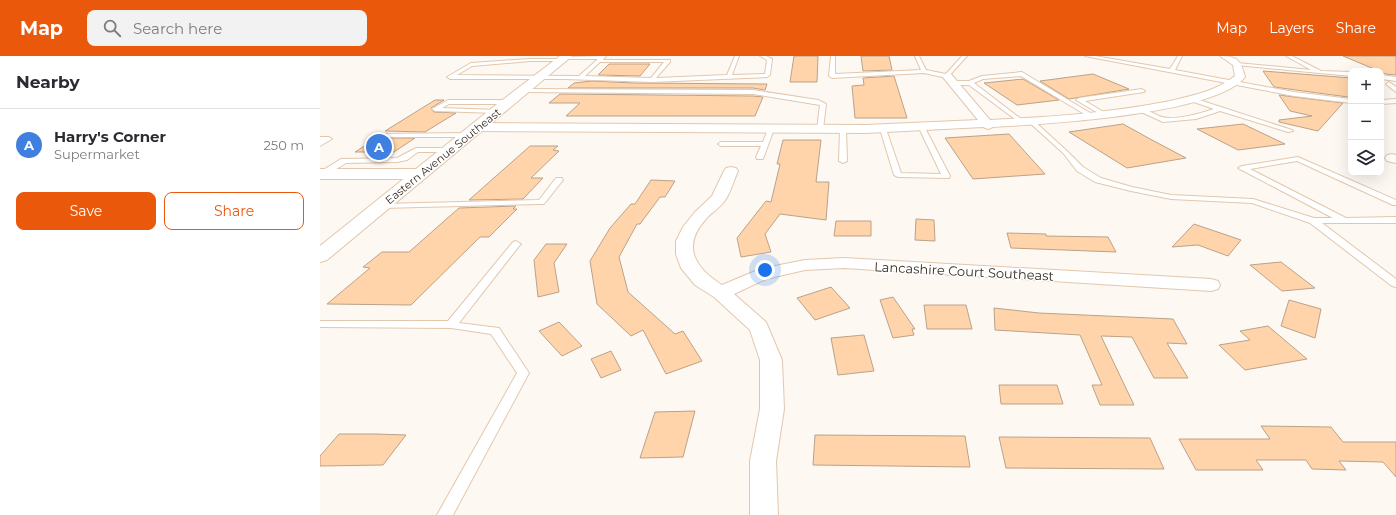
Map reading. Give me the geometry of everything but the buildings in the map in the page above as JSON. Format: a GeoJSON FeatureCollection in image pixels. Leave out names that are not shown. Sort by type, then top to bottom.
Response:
{"type":"FeatureCollection","features":[{"type":"Feature","properties":{"kind":"main road","name":"Eastern Avenue Southeast"},"geometry":{"type":"LineString","coordinates":[[320,256],[497,111],[565,58]]}},
{"type":"Feature","properties":{"kind":"main road"},"geometry":{"type":"LineString","coordinates":[[321,174],[420,174]]}},
{"type":"Feature","properties":{"kind":"street"},"geometry":{"type":"LineString","coordinates":[[473,131],[883,129],[988,125],[1093,117],[1140,110],[1190,99],[1229,86],[1240,77],[1237,64],[1225,56]]}},
{"type":"Feature","properties":{"kind":"street"},"geometry":{"type":"LineString","coordinates":[[951,79],[988,125]]}},
{"type":"Feature","properties":{"kind":"street"},"geometry":{"type":"LineString","coordinates":[[731,171],[719,198],[700,215],[691,226],[685,241],[685,254],[690,268],[702,281],[722,293],[759,327],[771,360],[772,409],[763,461],[764,515]]}},
{"type":"Feature","properties":{"kind":"street","name":"Lancashire Court Southeast"},"geometry":{"type":"LineString","coordinates":[[722,293],[760,275],[805,265],[844,263],[1211,285]]}},
{"type":"Feature","properties":{"kind":"lane"},"geometry":{"type":"LineString","coordinates":[[729,76],[737,56]]}},
{"type":"Feature","properties":{"kind":"lane"},"geometry":{"type":"LineString","coordinates":[[652,80],[668,61],[602,58],[530,60],[470,65],[450,77],[541,77],[652,80],[696,79],[767,74],[770,59],[762,56]]}},
{"type":"Feature","properties":{"kind":"lane"},"geometry":{"type":"LineString","coordinates":[[833,56],[832,76],[924,71],[970,83],[1028,122],[1066,153],[1080,169],[1098,180],[1131,189],[1172,197],[1253,201],[1313,221],[1396,284]]}},
{"type":"Feature","properties":{"kind":"lane"},"geometry":{"type":"LineString","coordinates":[[917,56],[924,71]]}},
{"type":"Feature","properties":{"kind":"lane"},"geometry":{"type":"LineString","coordinates":[[951,79],[965,56]]}},
{"type":"Feature","properties":{"kind":"lane"},"geometry":{"type":"LineString","coordinates":[[1086,56],[1235,82],[1294,94],[1348,101]]}},
{"type":"Feature","properties":{"kind":"lane"},"geometry":{"type":"LineString","coordinates":[[1172,71],[1180,56]]}},
{"type":"Feature","properties":{"kind":"lane"},"geometry":{"type":"LineString","coordinates":[[1288,56],[1320,72]]}},
{"type":"Feature","properties":{"kind":"lane"},"geometry":{"type":"LineString","coordinates":[[580,78],[602,58]]}},
{"type":"Feature","properties":{"kind":"lane"},"geometry":{"type":"LineString","coordinates":[[1237,64],[1348,74]]}},
{"type":"Feature","properties":{"kind":"lane"},"geometry":{"type":"LineString","coordinates":[[970,83],[982,78],[1022,74],[1093,117]]}},
{"type":"Feature","properties":{"kind":"lane"},"geometry":{"type":"LineString","coordinates":[[1384,77],[1396,79]]}},
{"type":"Feature","properties":{"kind":"lane"},"geometry":{"type":"LineString","coordinates":[[1389,84],[1396,90]]}},
{"type":"Feature","properties":{"kind":"lane"},"geometry":{"type":"LineString","coordinates":[[523,91],[763,92],[823,104],[820,129]]}},
{"type":"Feature","properties":{"kind":"lane"},"geometry":{"type":"LineString","coordinates":[[1105,115],[1079,100],[1142,91]]}},
{"type":"Feature","properties":{"kind":"lane"},"geometry":{"type":"LineString","coordinates":[[1190,99],[1290,132]]}},
{"type":"Feature","properties":{"kind":"lane"},"geometry":{"type":"LineString","coordinates":[[1384,102],[1396,101]]}},
{"type":"Feature","properties":{"kind":"lane"},"geometry":{"type":"LineString","coordinates":[[497,111],[435,109],[448,102],[509,102]]}},
{"type":"Feature","properties":{"kind":"lane"},"geometry":{"type":"LineString","coordinates":[[1140,110],[1163,120],[1196,117],[1219,109]]}},
{"type":"Feature","properties":{"kind":"lane"},"geometry":{"type":"LineString","coordinates":[[883,129],[898,175],[946,176],[922,128]]}},
{"type":"Feature","properties":{"kind":"lane"},"geometry":{"type":"LineString","coordinates":[[760,157],[771,129]]}},
{"type":"Feature","properties":{"kind":"lane"},"geometry":{"type":"LineString","coordinates":[[843,129],[843,161]]}},
{"type":"Feature","properties":{"kind":"lane"},"geometry":{"type":"LineString","coordinates":[[375,136],[473,131]]}},
{"type":"Feature","properties":{"kind":"lane"},"geometry":{"type":"LineString","coordinates":[[320,139],[329,139],[320,144]]}},
{"type":"Feature","properties":{"kind":"lane"},"geometry":{"type":"LineString","coordinates":[[721,144],[765,144]]}},
{"type":"Feature","properties":{"kind":"lane"},"geometry":{"type":"LineString","coordinates":[[321,174],[344,161],[397,160],[416,150],[449,150]]}},
{"type":"Feature","properties":{"kind":"lane"},"geometry":{"type":"LineString","coordinates":[[1343,220],[1242,168],[1298,159],[1396,203]]}},
{"type":"Feature","properties":{"kind":"lane"},"geometry":{"type":"LineString","coordinates":[[382,206],[540,202],[559,180]]}},
{"type":"Feature","properties":{"kind":"lane"},"geometry":{"type":"LineString","coordinates":[[1313,221],[1396,220]]}},
{"type":"Feature","properties":{"kind":"lane"},"geometry":{"type":"LineString","coordinates":[[451,324],[516,244]]}},
{"type":"Feature","properties":{"kind":"lane"},"geometry":{"type":"LineString","coordinates":[[320,324],[451,324],[495,331],[523,373],[445,515]]}},
{"type":"Feature","properties":{"kind":"place","name":"Harry's Corner"},"geometry":{"type":"Point","coordinates":[379,147]}}]}
